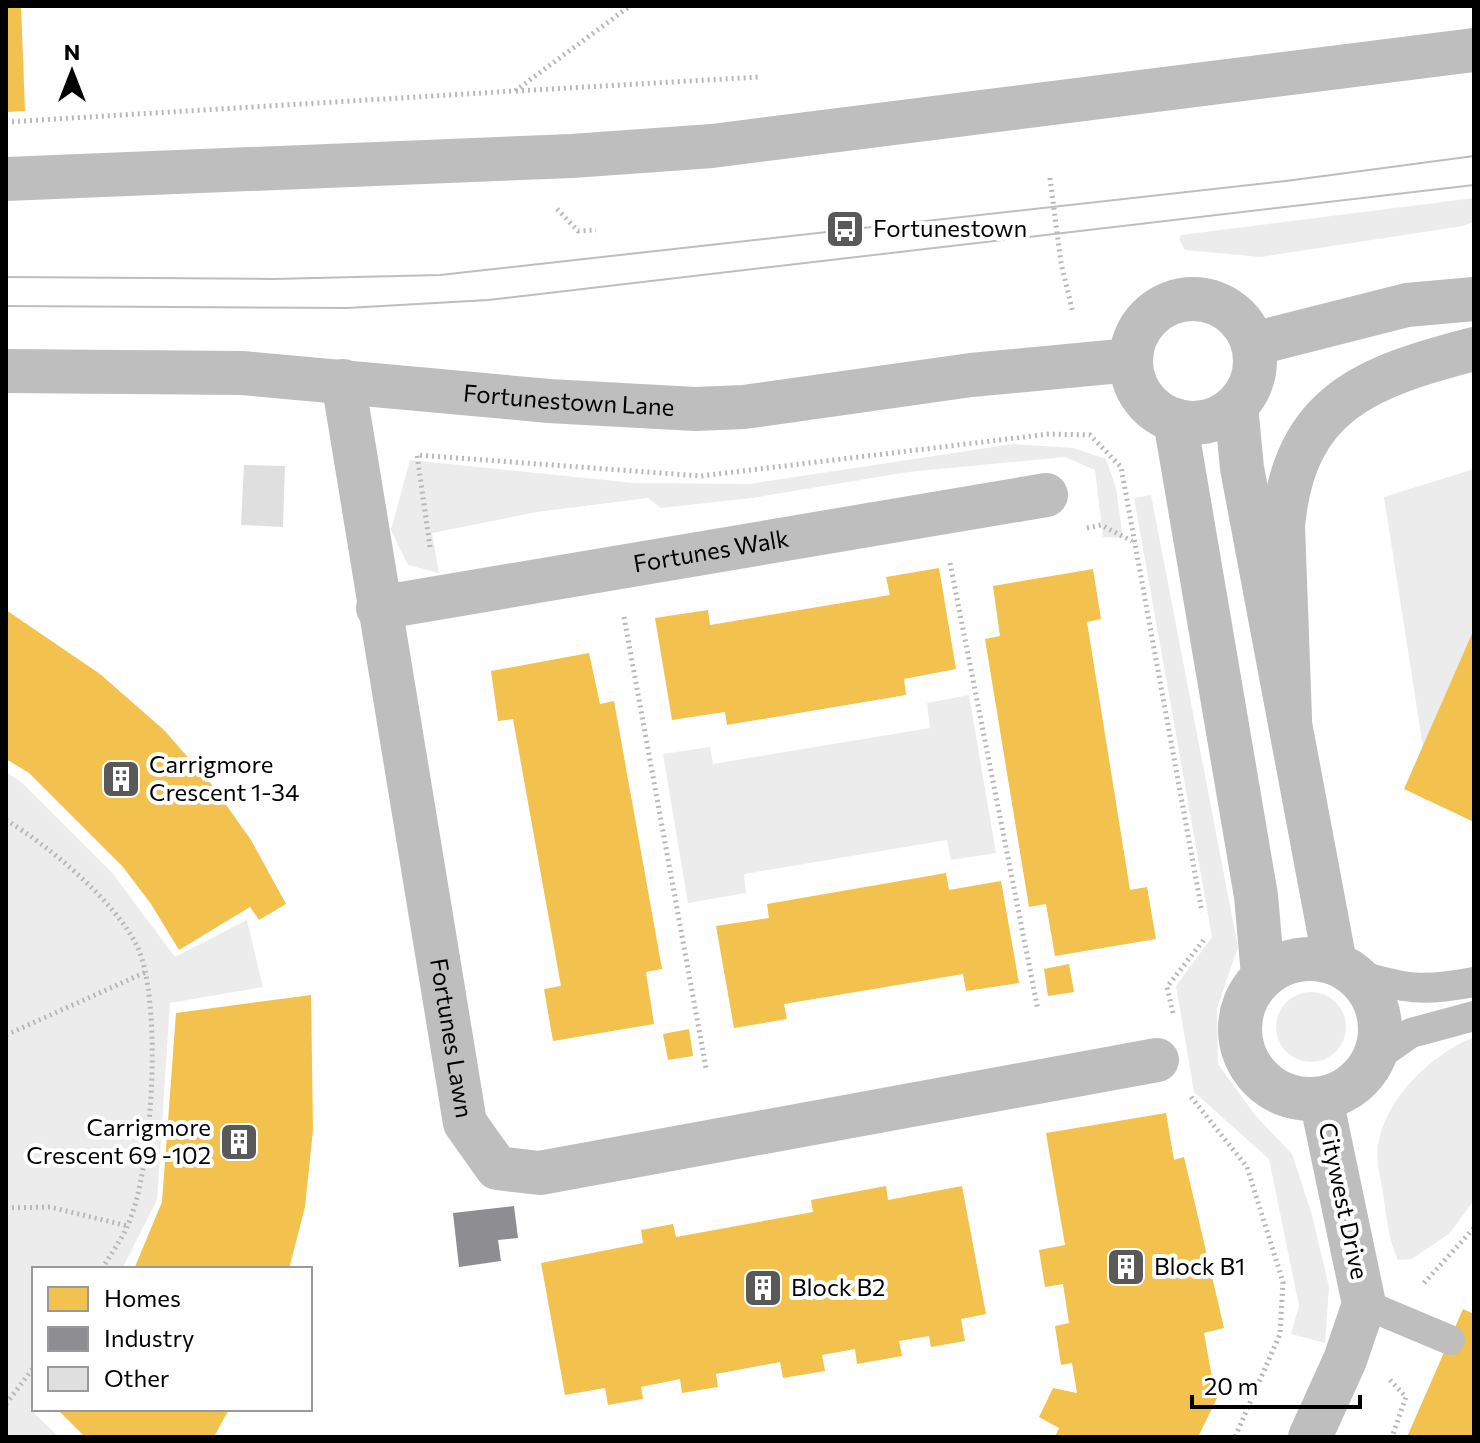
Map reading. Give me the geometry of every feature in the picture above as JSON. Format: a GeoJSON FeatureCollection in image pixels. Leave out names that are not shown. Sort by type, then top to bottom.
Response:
{"type":"FeatureCollection","features":[{"type":"Feature","properties":{"kind":"street"},"geometry":{"type":"LineString","coordinates":[[6,179],[572,156],[712,146],[1474,50]]}},
{"type":"Feature","properties":{"kind":"street"},"geometry":{"type":"LineString","coordinates":[[1195,299],[1214,303],[1231,312],[1244,326],[1253,344],[1253,377],[1236,406],[1207,421],[1175,420],[1157,412],[1143,398],[1134,380],[1131,360],[1143,324],[1157,310],[1175,302],[1195,299]]}},
{"type":"Feature","properties":{"kind":"street"},"geometry":{"type":"LineString","coordinates":[[1253,344],[1407,305],[1474,299]]}},
{"type":"Feature","properties":{"kind":"street"},"geometry":{"type":"LineString","coordinates":[[1290,718],[1283,526],[1288,485],[1298,453],[1311,430],[1337,405],[1358,391],[1383,378],[1474,349]]}},
{"type":"Feature","properties":{"kind":"street","name":"Fortunestown Lane"},"geometry":{"type":"LineString","coordinates":[[6,371],[242,373],[549,401],[695,409],[744,407],[986,374],[1131,360]]}},
{"type":"Feature","properties":{"kind":"street","name":"Fortunes Lawn"},"geometry":{"type":"LineString","coordinates":[[343,381],[465,1123],[497,1168],[540,1173],[1172,1073]]}},
{"type":"Feature","properties":{"kind":"street"},"geometry":{"type":"LineString","coordinates":[[1236,406],[1242,468],[1290,718],[1345,969]]}},
{"type":"Feature","properties":{"kind":"street"},"geometry":{"type":"LineString","coordinates":[[1175,420],[1256,896],[1263,975]]}},
{"type":"Feature","properties":{"kind":"street","name":"Fortunes Walk"},"geometry":{"type":"LineString","coordinates":[[378,608],[1046,495]]}},
{"type":"Feature","properties":{"kind":"street"},"geometry":{"type":"LineString","coordinates":[[1317,959],[1345,969],[1370,991],[1379,1012],[1380,1036],[1375,1058],[1352,1085],[1321,1099],[1298,1099],[1276,1092],[1258,1078],[1245,1059],[1239,1038],[1240,1014],[1248,993],[1263,975],[1297,960],[1317,959]]}},
{"type":"Feature","properties":{"kind":"street","name":"Citywest Drive"},"geometry":{"type":"LineString","coordinates":[[1310,1437],[1345,1360],[1364,1304],[1321,1099]]}},
{"type":"Feature","properties":{"kind":"lane"},"geometry":{"type":"LineString","coordinates":[[1345,969],[1408,989],[1434,989],[1474,982]]}},
{"type":"Feature","properties":{"kind":"lane"},"geometry":{"type":"LineString","coordinates":[[1375,1058],[1411,1033],[1474,1016]]}},
{"type":"Feature","properties":{"kind":"lane"},"geometry":{"type":"LineString","coordinates":[[1364,1304],[1450,1340]]}},
{"type":"Feature","properties":{"kind":"path"},"geometry":{"type":"LineString","coordinates":[[515,91],[630,6]]}},
{"type":"Feature","properties":{"kind":"path"},"geometry":{"type":"LineString","coordinates":[[6,122],[759,77]]}},
{"type":"Feature","properties":{"kind":"path"},"geometry":{"type":"LineString","coordinates":[[1050,178],[1061,263],[1073,313]]}},
{"type":"Feature","properties":{"kind":"path"},"geometry":{"type":"LineString","coordinates":[[433,560],[417,455],[701,476],[1049,434],[1090,435],[1106,448],[1121,467],[1132,541],[1203,917]]}},
{"type":"Feature","properties":{"kind":"path"},"geometry":{"type":"LineString","coordinates":[[1072,530],[1101,525],[1132,541]]}},
{"type":"Feature","properties":{"kind":"path"},"geometry":{"type":"LineString","coordinates":[[948,550],[1038,1010]]}},
{"type":"Feature","properties":{"kind":"path"},"geometry":{"type":"LineString","coordinates":[[621,601],[706,1068]]}},
{"type":"Feature","properties":{"kind":"path"},"geometry":{"type":"LineString","coordinates":[[6,820],[53,851],[104,903],[136,944],[149,981],[149,1113],[145,1152],[128,1226],[103,1267]]}},
{"type":"Feature","properties":{"kind":"path"},"geometry":{"type":"LineString","coordinates":[[1173,1015],[1167,987],[1206,938],[1205,928]]}},
{"type":"Feature","properties":{"kind":"path"},"geometry":{"type":"LineString","coordinates":[[6,1035],[146,972]]}},
{"type":"Feature","properties":{"kind":"path"},"geometry":{"type":"LineString","coordinates":[[1172,1073],[1247,1167],[1283,1282],[1280,1334],[1235,1437]]}},
{"type":"Feature","properties":{"kind":"path"},"geometry":{"type":"LineString","coordinates":[[6,1208],[50,1207],[128,1226]]}},
{"type":"Feature","properties":{"kind":"path"},"geometry":{"type":"LineString","coordinates":[[1423,1283],[1474,1228]]}},
{"type":"Feature","properties":{"kind":"path"},"geometry":{"type":"LineString","coordinates":[[6,1404],[32,1370]]}},
{"type":"Feature","properties":{"kind":"path"},"geometry":{"type":"LineString","coordinates":[[1387,1376],[1406,1397],[1392,1437]]}},
{"type":"Feature","properties":{"kind":"shaded area"},"geometry":{"type":"Polygon","coordinates":[[[1474,198],[1474,222],[1463,226],[1261,257],[1185,250],[1179,239],[1181,235],[1474,198]]]}},
{"type":"Feature","properties":{"kind":"shaded area"},"geometry":{"type":"Polygon","coordinates":[[[1013,444],[1073,448],[1106,459],[1116,488],[1123,538],[1103,537],[1095,470],[1065,457],[908,472],[752,498],[661,508],[648,498],[537,512],[432,533],[439,573],[408,565],[391,530],[410,460],[634,483],[749,484],[1013,444]]]}},
{"type":"Feature","properties":{"kind":"shaded area"},"geometry":{"type":"Polygon","coordinates":[[[1474,469],[1474,629],[1423,747],[1384,497],[1474,469]]]}},
{"type":"Feature","properties":{"kind":"shaded area"},"geometry":{"type":"Polygon","coordinates":[[[1151,495],[1238,947],[1217,1008],[1218,1064],[1255,1115],[1292,1154],[1312,1215],[1329,1287],[1325,1343],[1291,1334],[1299,1306],[1269,1159],[1194,1092],[1176,986],[1212,937],[1134,498],[1151,495]]]}},
{"type":"Feature","properties":{"kind":"shaded area"},"geometry":{"type":"Polygon","coordinates":[[[969,695],[996,853],[951,860],[947,840],[744,874],[746,893],[688,903],[663,754],[710,747],[713,764],[930,728],[927,703],[969,695]]]}},
{"type":"Feature","properties":{"kind":"shaded area"},"geometry":{"type":"Polygon","coordinates":[[[6,772],[20,781],[113,874],[175,957],[247,920],[263,987],[170,1003],[157,1200],[123,1267],[32,1267],[30,1409],[59,1437],[6,1437],[6,772]]]}},
{"type":"Feature","properties":{"kind":"shaded area"},"geometry":{"type":"Polygon","coordinates":[[[1318,992],[1340,1007],[1346,1027],[1344,1041],[1336,1052],[1325,1060],[1304,1062],[1286,1052],[1278,1041],[1276,1020],[1286,1002],[1297,994],[1318,992]]]}},
{"type":"Feature","properties":{"kind":"shaded area"},"geometry":{"type":"Polygon","coordinates":[[[1474,1037],[1474,1200],[1450,1233],[1412,1259],[1398,1260],[1392,1246],[1378,1165],[1377,1151],[1383,1127],[1401,1094],[1427,1066],[1474,1037]]]}},
{"type":"Feature","properties":{"kind":"building: Homes"},"geometry":{"type":"Polygon","coordinates":[[[6,6],[21,6],[25,111],[6,112],[6,6]]]}},
{"type":"Feature","properties":{"kind":"building: Homes"},"geometry":{"type":"Polygon","coordinates":[[[939,568],[956,669],[904,679],[906,695],[727,725],[725,712],[672,720],[655,618],[708,610],[710,625],[890,595],[886,577],[939,568]]]}},
{"type":"Feature","properties":{"kind":"building: Homes"},"geometry":{"type":"Polygon","coordinates":[[[1093,569],[1101,619],[1087,622],[1130,890],[1147,887],[1156,939],[1055,956],[1046,904],[1029,907],[985,639],[1000,636],[993,586],[1093,569]]]}},
{"type":"Feature","properties":{"kind":"building: Homes","name":"Carrigmore Crescent 1-34"},"geometry":{"type":"Polygon","coordinates":[[[6,610],[100,674],[164,730],[212,785],[251,840],[286,904],[259,920],[250,907],[179,950],[151,904],[123,867],[29,773],[6,759],[6,610]]]}},
{"type":"Feature","properties":{"kind":"building: Homes"},"geometry":{"type":"Polygon","coordinates":[[[1474,629],[1474,822],[1404,789],[1474,629]]]}},
{"type":"Feature","properties":{"kind":"building: Homes"},"geometry":{"type":"Polygon","coordinates":[[[589,653],[600,704],[614,701],[662,969],[646,972],[654,1024],[553,1041],[544,989],[561,986],[513,719],[498,721],[491,671],[589,653]]]}},
{"type":"Feature","properties":{"kind":"building: Homes"},"geometry":{"type":"Polygon","coordinates":[[[946,873],[949,890],[1001,881],[1019,983],[966,991],[963,974],[784,1004],[787,1019],[734,1028],[716,926],[769,918],[767,904],[946,873]]]}},
{"type":"Feature","properties":{"kind":"building: Homes"},"geometry":{"type":"Polygon","coordinates":[[[1069,964],[1074,992],[1048,996],[1044,969],[1069,964]]]}},
{"type":"Feature","properties":{"kind":"building: Homes","name":"Carrigmore Crescent 69 -102"},"geometry":{"type":"Polygon","coordinates":[[[311,995],[313,1130],[305,1207],[290,1267],[135,1267],[162,1202],[176,1013],[311,995]]]}},
{"type":"Feature","properties":{"kind":"building: Homes"},"geometry":{"type":"Polygon","coordinates":[[[689,1029],[693,1056],[668,1060],[663,1034],[689,1029]]]}},
{"type":"Feature","properties":{"kind":"building: Homes","name":"Block B1"},"geometry":{"type":"Polygon","coordinates":[[[1166,1113],[1174,1160],[1184,1157],[1224,1328],[1204,1333],[1213,1383],[1222,1388],[1198,1437],[1055,1437],[1059,1428],[1039,1417],[1053,1388],[1077,1393],[1072,1363],[1061,1365],[1055,1326],[1069,1323],[1063,1284],[1045,1287],[1039,1250],[1065,1245],[1046,1133],[1166,1113]]]}},
{"type":"Feature","properties":{"kind":"building: Homes","name":"Block B2"},"geometry":{"type":"Polygon","coordinates":[[[886,1186],[888,1200],[962,1186],[986,1314],[961,1319],[965,1341],[931,1347],[929,1336],[899,1341],[902,1356],[857,1364],[855,1349],[822,1355],[825,1371],[783,1378],[780,1362],[716,1374],[718,1387],[682,1393],[680,1379],[641,1387],[643,1399],[608,1405],[605,1388],[565,1395],[541,1263],[643,1243],[641,1230],[673,1224],[676,1237],[813,1212],[811,1200],[886,1186]]]}},
{"type":"Feature","properties":{"kind":"building: Homes"},"geometry":{"type":"Polygon","coordinates":[[[1463,1309],[1474,1314],[1474,1437],[1407,1437],[1463,1309]]]}},
{"type":"Feature","properties":{"kind":"building: Homes"},"geometry":{"type":"Polygon","coordinates":[[[59,1411],[228,1411],[214,1437],[85,1437],[59,1411]]]}},
{"type":"Feature","properties":{"kind":"building: Industry"},"geometry":{"type":"Polygon","coordinates":[[[514,1206],[518,1238],[498,1240],[501,1261],[459,1267],[453,1213],[514,1206]]]}},
{"type":"Feature","properties":{"kind":"building: Other"},"geometry":{"type":"Polygon","coordinates":[[[244,465],[285,466],[283,527],[241,525],[244,465]]]}},
{"type":"Feature","properties":{"kind":"tram line"},"geometry":{"type":"LineString","coordinates":[[6,277],[273,279],[440,275],[1286,181],[1474,156]]}},
{"type":"Feature","properties":{"kind":"tram line"},"geometry":{"type":"LineString","coordinates":[[6,306],[347,308],[488,300],[1474,185]]}},
{"type":"Feature","properties":{"kind":"place","name":"Fortunestown"},"geometry":{"type":"Point","coordinates":[845,229]}},
{"type":"Feature","properties":{"kind":"place","name":"Carrigmore Crescent 1-34"},"geometry":{"type":"Point","coordinates":[121,779]}},
{"type":"Feature","properties":{"kind":"place","name":"Carrigmore Crescent 69 -102"},"geometry":{"type":"Point","coordinates":[239,1142]}},
{"type":"Feature","properties":{"kind":"place","name":"Block B1"},"geometry":{"type":"Point","coordinates":[1126,1267]}},
{"type":"Feature","properties":{"kind":"place","name":"Block B2"},"geometry":{"type":"Point","coordinates":[763,1288]}}]}
